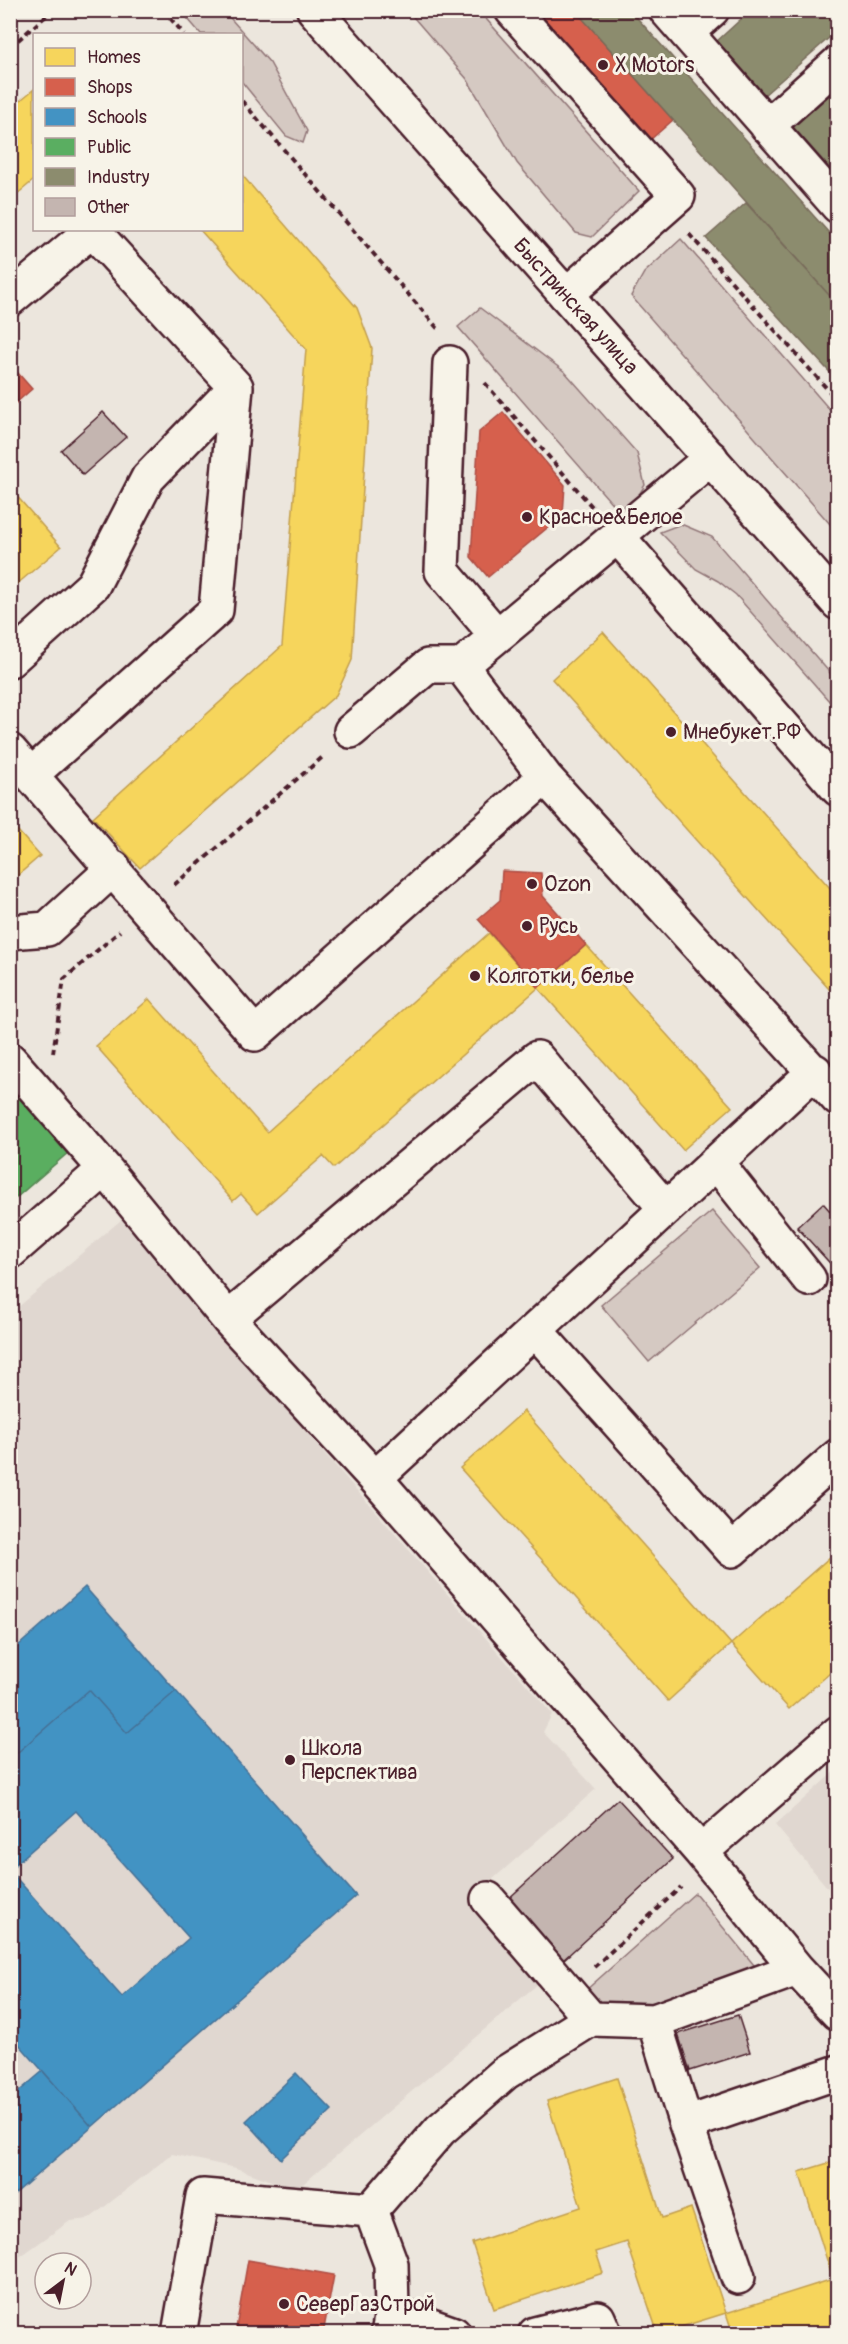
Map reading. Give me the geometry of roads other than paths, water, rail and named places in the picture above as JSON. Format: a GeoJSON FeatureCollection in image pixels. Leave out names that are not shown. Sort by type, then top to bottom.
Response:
{"type":"FeatureCollection","features":[{"type":"Feature","properties":{"kind":"main road","name":"Быстринская улица"},"geometry":{"type":"LineString","coordinates":[[314,10],[837,603]]}},
{"type":"Feature","properties":{"kind":"main road"},"geometry":{"type":"LineString","coordinates":[[512,10],[678,196],[566,295]]}},
{"type":"Feature","properties":{"kind":"main road"},"geometry":{"type":"LineString","coordinates":[[712,10],[676,22],[837,206]]}},
{"type":"Feature","properties":{"kind":"main road"},"geometry":{"type":"LineString","coordinates":[[767,126],[837,63]]}},
{"type":"Feature","properties":{"kind":"main road"},"geometry":{"type":"LineString","coordinates":[[10,299],[91,231]]}},
{"type":"Feature","properties":{"kind":"main road"},"geometry":{"type":"LineString","coordinates":[[32,774],[216,610],[236,387],[93,231]]}},
{"type":"Feature","properties":{"kind":"main road"},"geometry":{"type":"LineString","coordinates":[[447,349],[442,571],[497,636]]}},
{"type":"Feature","properties":{"kind":"main road"},"geometry":{"type":"LineString","coordinates":[[10,660],[93,585],[148,478],[236,387]]}},
{"type":"Feature","properties":{"kind":"main road"},"geometry":{"type":"LineString","coordinates":[[351,731],[428,666],[461,666],[711,458]]}},
{"type":"Feature","properties":{"kind":"main road"},"geometry":{"type":"LineString","coordinates":[[618,537],[837,789]]}},
{"type":"Feature","properties":{"kind":"main road"},"geometry":{"type":"LineString","coordinates":[[461,666],[545,777],[815,1071],[837,1099]]}},
{"type":"Feature","properties":{"kind":"main road"},"geometry":{"type":"LineString","coordinates":[[10,751],[114,868],[255,1034],[545,777]]}},
{"type":"Feature","properties":{"kind":"main road"},"geometry":{"type":"LineString","coordinates":[[10,932],[47,928],[114,868]]}},
{"type":"Feature","properties":{"kind":"main road"},"geometry":{"type":"LineString","coordinates":[[228,1319],[537,1058],[666,1209]]}},
{"type":"Feature","properties":{"kind":"main road"},"geometry":{"type":"LineString","coordinates":[[10,1060],[105,1169],[228,1319],[375,1478],[705,1857],[797,1969],[837,2013]]}},
{"type":"Feature","properties":{"kind":"main road"},"geometry":{"type":"LineString","coordinates":[[375,1478],[815,1071]]}},
{"type":"Feature","properties":{"kind":"main road"},"geometry":{"type":"LineString","coordinates":[[716,1162],[809,1279]]}},
{"type":"Feature","properties":{"kind":"main road"},"geometry":{"type":"LineString","coordinates":[[10,1252],[105,1169]]}},
{"type":"Feature","properties":{"kind":"main road"},"geometry":{"type":"LineString","coordinates":[[535,1330],[732,1550],[837,1456]]}},
{"type":"Feature","properties":{"kind":"main road"},"geometry":{"type":"LineString","coordinates":[[705,1857],[837,1733]]}},
{"type":"Feature","properties":{"kind":"main road"},"geometry":{"type":"LineString","coordinates":[[488,1899],[591,2019]]}},
{"type":"Feature","properties":{"kind":"main road"},"geometry":{"type":"LineString","coordinates":[[371,2210],[440,2130],[505,2073],[591,2019],[654,2021],[797,1969]]}},
{"type":"Feature","properties":{"kind":"main road"},"geometry":{"type":"LineString","coordinates":[[654,2021],[738,2277]]}},
{"type":"Feature","properties":{"kind":"main road"},"geometry":{"type":"LineString","coordinates":[[686,2124],[837,2072]]}},
{"type":"Feature","properties":{"kind":"main road"},"geometry":{"type":"LineString","coordinates":[[179,2334],[203,2196],[371,2210]]}},
{"type":"Feature","properties":{"kind":"main road"},"geometry":{"type":"LineString","coordinates":[[371,2210],[391,2264],[390,2323],[454,2334]]}},
{"type":"Feature","properties":{"kind":"main road"},"geometry":{"type":"LineString","coordinates":[[535,2334],[598,2318],[605,2334]]}},
{"type":"Feature","properties":{"kind":"place","name":"X Motors"},"geometry":{"type":"Point","coordinates":[603,65]}},
{"type":"Feature","properties":{"kind":"place","name":"Красное&Белое"},"geometry":{"type":"Point","coordinates":[527,517]}},
{"type":"Feature","properties":{"kind":"place","name":"Мнебукет.РФ"},"geometry":{"type":"Point","coordinates":[671,732]}},
{"type":"Feature","properties":{"kind":"place","name":"Ozon"},"geometry":{"type":"Point","coordinates":[532,884]}},
{"type":"Feature","properties":{"kind":"place","name":"Русь"},"geometry":{"type":"Point","coordinates":[527,926]}},
{"type":"Feature","properties":{"kind":"place","name":"Колготки, белье"},"geometry":{"type":"Point","coordinates":[475,976]}},
{"type":"Feature","properties":{"kind":"place","name":"Школа Перспектива"},"geometry":{"type":"Point","coordinates":[290,1760]}},
{"type":"Feature","properties":{"kind":"place","name":"СеверГазСтрой"},"geometry":{"type":"Point","coordinates":[284,2304]}}]}
